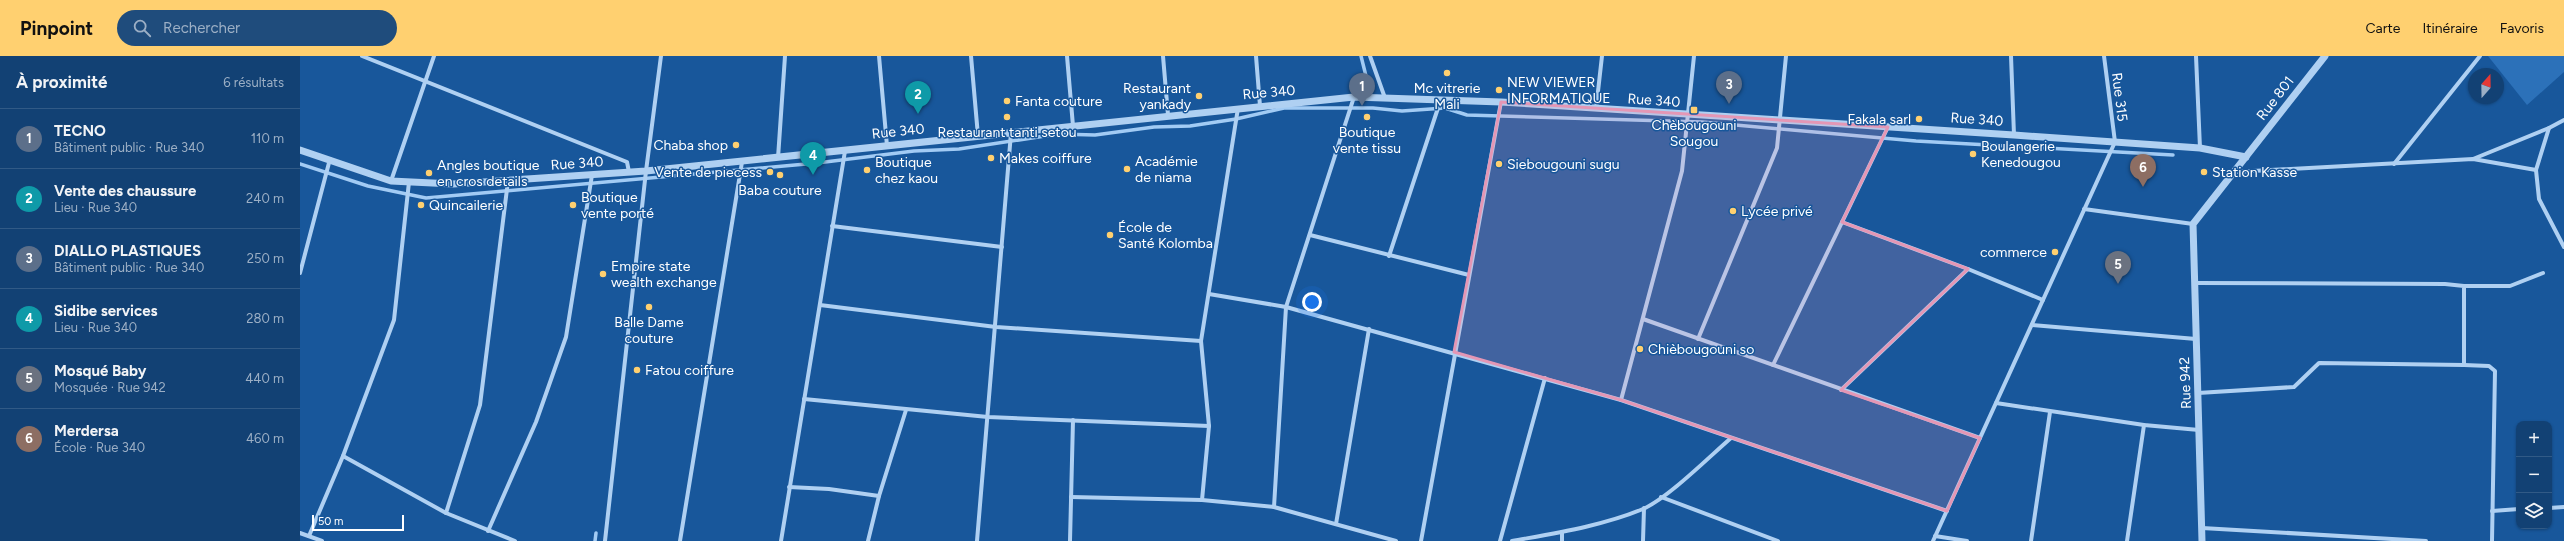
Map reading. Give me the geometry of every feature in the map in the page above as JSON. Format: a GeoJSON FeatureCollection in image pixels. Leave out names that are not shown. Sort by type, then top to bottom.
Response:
{"type":"FeatureCollection","features":[{"type":"Feature","properties":{"kind":"street"},"geometry":{"type":"LineString","coordinates":[[362,56],[425,79],[626,162],[629,172]]}},
{"type":"Feature","properties":{"kind":"street"},"geometry":{"type":"LineString","coordinates":[[391,181],[434,56]]}},
{"type":"Feature","properties":{"kind":"street"},"geometry":{"type":"LineString","coordinates":[[606,541],[646,171],[661,56]]}},
{"type":"Feature","properties":{"kind":"street"},"geometry":{"type":"LineString","coordinates":[[778,158],[785,56]]}},
{"type":"Feature","properties":{"kind":"street"},"geometry":{"type":"LineString","coordinates":[[879,56],[887,146]]}},
{"type":"Feature","properties":{"kind":"street"},"geometry":{"type":"LineString","coordinates":[[971,56],[978,136]]}},
{"type":"Feature","properties":{"kind":"street"},"geometry":{"type":"LineString","coordinates":[[1067,56],[1073,126]]}},
{"type":"Feature","properties":{"kind":"street"},"geometry":{"type":"LineString","coordinates":[[1163,56],[1168,115]]}},
{"type":"Feature","properties":{"kind":"street"},"geometry":{"type":"LineString","coordinates":[[1256,56],[1260,106]]}},
{"type":"Feature","properties":{"kind":"street"},"geometry":{"type":"LineString","coordinates":[[1370,56],[1385,98]]}},
{"type":"Feature","properties":{"kind":"street"},"geometry":{"type":"LineString","coordinates":[[1596,109],[1602,56]]}},
{"type":"Feature","properties":{"kind":"street"},"geometry":{"type":"LineString","coordinates":[[1621,400],[1682,171],[1690,115],[1694,56]]}},
{"type":"Feature","properties":{"kind":"street"},"geometry":{"type":"LineString","coordinates":[[1698,339],[1777,148],[1786,56]]}},
{"type":"Feature","properties":{"kind":"street"},"geometry":{"type":"LineString","coordinates":[[2010,56],[2014,135]]}},
{"type":"Feature","properties":{"kind":"street","name":"Rue 315"},"geometry":{"type":"LineString","coordinates":[[2104,56],[2115,142]]}},
{"type":"Feature","properties":{"kind":"street"},"geometry":{"type":"LineString","coordinates":[[2196,56],[2200,148]]}},
{"type":"Feature","properties":{"kind":"street","name":"Rue 801"},"geometry":{"type":"LineString","coordinates":[[2193,224],[2325,56]]}},
{"type":"Feature","properties":{"kind":"street"},"geometry":{"type":"LineString","coordinates":[[2394,164],[2480,56]]}},
{"type":"Feature","properties":{"kind":"street"},"geometry":{"type":"LineString","coordinates":[[1274,507],[1286,307],[1354,97]]}},
{"type":"Feature","properties":{"kind":"street","name":"Rue 340"},"geometry":{"type":"LineString","coordinates":[[300,150],[391,181],[453,184],[646,171],[742,162],[1168,115],[1354,97],[1502,102],[1690,115],[1780,119],[2200,148],[2246,157]]}},
{"type":"Feature","properties":{"kind":"street"},"geometry":{"type":"LineString","coordinates":[[1389,256],[1441,99]]}},
{"type":"Feature","properties":{"kind":"street"},"geometry":{"type":"LineString","coordinates":[[1421,541],[1454,352],[1502,102]]}},
{"type":"Feature","properties":{"kind":"street"},"geometry":{"type":"LineString","coordinates":[[1202,500],[1209,426],[1202,342],[1238,108]]}},
{"type":"Feature","properties":{"kind":"street"},"geometry":{"type":"LineString","coordinates":[[2473,160],[2549,128],[2564,120]]}},
{"type":"Feature","properties":{"kind":"street"},"geometry":{"type":"LineString","coordinates":[[1773,366],[1888,127]]}},
{"type":"Feature","properties":{"kind":"street"},"geometry":{"type":"LineString","coordinates":[[2549,128],[2536,170],[2539,199],[2564,246]]}},
{"type":"Feature","properties":{"kind":"street"},"geometry":{"type":"LineString","coordinates":[[977,541],[996,327],[1011,132]]}},
{"type":"Feature","properties":{"kind":"street"},"geometry":{"type":"LineString","coordinates":[[1933,541],[2115,142]]}},
{"type":"Feature","properties":{"kind":"street"},"geometry":{"type":"LineString","coordinates":[[781,541],[845,151]]}},
{"type":"Feature","properties":{"kind":"street"},"geometry":{"type":"LineString","coordinates":[[300,272],[330,159]]}},
{"type":"Feature","properties":{"kind":"street"},"geometry":{"type":"LineString","coordinates":[[2235,172],[2473,160],[2536,170]]}},
{"type":"Feature","properties":{"kind":"street"},"geometry":{"type":"LineString","coordinates":[[680,541],[742,162]]}},
{"type":"Feature","properties":{"kind":"street"},"geometry":{"type":"LineString","coordinates":[[488,531],[536,422],[566,337],[592,175]]}},
{"type":"Feature","properties":{"kind":"street"},"geometry":{"type":"LineString","coordinates":[[446,513],[480,404],[508,181]]}},
{"type":"Feature","properties":{"kind":"street"},"geometry":{"type":"LineString","coordinates":[[309,536],[344,456],[394,320],[409,182]]}},
{"type":"Feature","properties":{"kind":"street"},"geometry":{"type":"LineString","coordinates":[[2084,209],[2193,224]]}},
{"type":"Feature","properties":{"kind":"street"},"geometry":{"type":"LineString","coordinates":[[1842,222],[1968,269],[2043,300]]}},
{"type":"Feature","properties":{"kind":"street","name":"Rue 942"},"geometry":{"type":"LineString","coordinates":[[2193,224],[2202,541]]}},
{"type":"Feature","properties":{"kind":"street"},"geometry":{"type":"LineString","coordinates":[[832,226],[1002,247]]}},
{"type":"Feature","properties":{"kind":"street"},"geometry":{"type":"LineString","coordinates":[[1310,235],[1469,275]]}},
{"type":"Feature","properties":{"kind":"street"},"geometry":{"type":"LineString","coordinates":[[1842,390],[1968,269]]}},
{"type":"Feature","properties":{"kind":"street"},"geometry":{"type":"LineString","coordinates":[[2195,283],[2445,284],[2464,286],[2510,286],[2542,273]]}},
{"type":"Feature","properties":{"kind":"street"},"geometry":{"type":"LineString","coordinates":[[2464,286],[2464,365]]}},
{"type":"Feature","properties":{"kind":"street"},"geometry":{"type":"LineString","coordinates":[[1209,294],[1286,307],[1454,352],[1621,400],[1946,511]]}},
{"type":"Feature","properties":{"kind":"street"},"geometry":{"type":"LineString","coordinates":[[820,305],[996,327],[1202,342]]}},
{"type":"Feature","properties":{"kind":"street"},"geometry":{"type":"LineString","coordinates":[[1643,319],[1980,438]]}},
{"type":"Feature","properties":{"kind":"street"},"geometry":{"type":"LineString","coordinates":[[2032,325],[2196,339]]}},
{"type":"Feature","properties":{"kind":"street"},"geometry":{"type":"LineString","coordinates":[[1336,524],[1369,329]]}},
{"type":"Feature","properties":{"kind":"street"},"geometry":{"type":"LineString","coordinates":[[2198,393],[2294,387],[2319,363],[2489,366],[2495,371],[2492,541]]}},
{"type":"Feature","properties":{"kind":"street"},"geometry":{"type":"LineString","coordinates":[[1500,541],[1545,378]]}},
{"type":"Feature","properties":{"kind":"street"},"geometry":{"type":"LineString","coordinates":[[804,399],[988,417],[1209,426]]}},
{"type":"Feature","properties":{"kind":"street"},"geometry":{"type":"LineString","coordinates":[[1996,404],[2144,425],[2199,430]]}},
{"type":"Feature","properties":{"kind":"street"},"geometry":{"type":"LineString","coordinates":[[868,541],[879,496],[906,410]]}},
{"type":"Feature","properties":{"kind":"street"},"geometry":{"type":"LineString","coordinates":[[2030,541],[2050,412]]}},
{"type":"Feature","properties":{"kind":"street"},"geometry":{"type":"LineString","coordinates":[[1070,541],[1073,420]]}},
{"type":"Feature","properties":{"kind":"street"},"geometry":{"type":"LineString","coordinates":[[2127,541],[2144,425]]}},
{"type":"Feature","properties":{"kind":"street"},"geometry":{"type":"LineString","coordinates":[[1512,541],[1562,532],[1644,508],[1661,497],[1731,438]]}},
{"type":"Feature","properties":{"kind":"street"},"geometry":{"type":"LineString","coordinates":[[344,456],[446,513],[515,541]]}},
{"type":"Feature","properties":{"kind":"street"},"geometry":{"type":"LineString","coordinates":[[789,486],[829,489],[879,496]]}},
{"type":"Feature","properties":{"kind":"street"},"geometry":{"type":"LineString","coordinates":[[1071,497],[1202,500],[1274,507],[1396,541]]}},
{"type":"Feature","properties":{"kind":"street"},"geometry":{"type":"LineString","coordinates":[[1661,497],[1778,541]]}},
{"type":"Feature","properties":{"kind":"street"},"geometry":{"type":"LineString","coordinates":[[2552,508],[2564,507]]}},
{"type":"Feature","properties":{"kind":"street"},"geometry":{"type":"LineString","coordinates":[[1643,541],[1644,508]]}},
{"type":"Feature","properties":{"kind":"street"},"geometry":{"type":"LineString","coordinates":[[2492,511],[2516,509]]}},
{"type":"Feature","properties":{"kind":"street"},"geometry":{"type":"LineString","coordinates":[[2202,528],[2426,541]]}},
{"type":"Feature","properties":{"kind":"street"},"geometry":{"type":"LineString","coordinates":[[1562,532],[1562,541]]}},
{"type":"Feature","properties":{"kind":"street"},"geometry":{"type":"LineString","coordinates":[[300,533],[322,541]]}},
{"type":"Feature","properties":{"kind":"street"},"geometry":{"type":"LineString","coordinates":[[1935,536],[1967,541]]}},
{"type":"Feature","properties":{"kind":"highlighted area"},"geometry":{"type":"Polygon","coordinates":[[[1501,102],[1888,127],[1842,222],[1968,269],[1841,390],[1980,438],[1947,511],[1621,400],[1454,352],[1501,102]]]}},
{"type":"Feature","properties":{"kind":"shaded area"},"geometry":{"type":"Polygon","coordinates":[[[2488,56],[2564,56],[2564,72],[2527,105],[2504,76],[2504,68],[2498,68],[2488,56]]]}},
{"type":"Feature","properties":{"kind":"waterway"},"geometry":{"type":"LineString","coordinates":[[1361,56],[1368,84]]}},
{"type":"Feature","properties":{"kind":"waterway"},"geometry":{"type":"LineString","coordinates":[[300,164],[368,186],[426,198],[817,163],[914,151],[959,149],[1058,134],[1095,135],[1154,127],[1190,126],[1236,119],[1284,108],[1373,108],[1402,111],[1445,108],[1467,115],[1702,122],[1916,141],[2173,155]]}},
{"type":"Feature","properties":{"kind":"waterway"},"geometry":{"type":"LineString","coordinates":[[595,541],[596,533]]}},
{"type":"Feature","properties":{"kind":"place","name":"Mc vitrerie Mali"},"geometry":{"type":"Point","coordinates":[1447,73]}},
{"type":"Feature","properties":{"kind":"place","name":"NEW VIEWER INFORMATIQUE"},"geometry":{"type":"Point","coordinates":[1499,90]}},
{"type":"Feature","properties":{"kind":"place","name":"Restaurant yankady"},"geometry":{"type":"Point","coordinates":[1199,96]}},
{"type":"Feature","properties":{"kind":"place","name":"Fanta couture"},"geometry":{"type":"Point","coordinates":[1007,101]}},
{"type":"Feature","properties":{"kind":"place","name":"DIALLO PLASTIQUES"},"geometry":{"type":"Point","coordinates":[1729,104]}},
{"type":"Feature","properties":{"kind":"place","name":"TECNO"},"geometry":{"type":"Point","coordinates":[1362,106]}},
{"type":"Feature","properties":{"kind":"place","name":"Chèbougouni Sougou"},"geometry":{"type":"Point","coordinates":[1694,110]}},
{"type":"Feature","properties":{"kind":"place","name":"Vente des chaussure"},"geometry":{"type":"Point","coordinates":[918,114]}},
{"type":"Feature","properties":{"kind":"place","name":"Restaurant tanti setou"},"geometry":{"type":"Point","coordinates":[1007,117]}},
{"type":"Feature","properties":{"kind":"place","name":"Boutique vente tissu"},"geometry":{"type":"Point","coordinates":[1367,117]}},
{"type":"Feature","properties":{"kind":"place","name":"Fakala sarl"},"geometry":{"type":"Point","coordinates":[1919,119]}},
{"type":"Feature","properties":{"kind":"place","name":"Chaba shop"},"geometry":{"type":"Point","coordinates":[736,145]}},
{"type":"Feature","properties":{"kind":"place","name":"Boulangerie Kenedougou"},"geometry":{"type":"Point","coordinates":[1973,154]}},
{"type":"Feature","properties":{"kind":"place","name":"Makes coiffure"},"geometry":{"type":"Point","coordinates":[991,158]}},
{"type":"Feature","properties":{"kind":"place","name":"Siebougouni sugu"},"geometry":{"type":"Point","coordinates":[1499,164]}},
{"type":"Feature","properties":{"kind":"place","name":"Académie de niama"},"geometry":{"type":"Point","coordinates":[1127,169]}},
{"type":"Feature","properties":{"kind":"place","name":"Boutique chez kaou"},"geometry":{"type":"Point","coordinates":[867,170]}},
{"type":"Feature","properties":{"kind":"place","name":"Vente de piecess"},"geometry":{"type":"Point","coordinates":[770,172]}},
{"type":"Feature","properties":{"kind":"place","name":"Station Kasse"},"geometry":{"type":"Point","coordinates":[2204,172]}},
{"type":"Feature","properties":{"kind":"place","name":"Angles boutique en cros details"},"geometry":{"type":"Point","coordinates":[429,173]}},
{"type":"Feature","properties":{"kind":"place","name":"Baba couture"},"geometry":{"type":"Point","coordinates":[780,175]}},
{"type":"Feature","properties":{"kind":"place","name":"Sidibe services"},"geometry":{"type":"Point","coordinates":[813,175]}},
{"type":"Feature","properties":{"kind":"place","name":"Merdersa"},"geometry":{"type":"Point","coordinates":[2143,187]}},
{"type":"Feature","properties":{"kind":"place","name":"Quincailerie"},"geometry":{"type":"Point","coordinates":[421,205]}},
{"type":"Feature","properties":{"kind":"place","name":"Boutique vente porté"},"geometry":{"type":"Point","coordinates":[573,205]}},
{"type":"Feature","properties":{"kind":"place","name":"Lycée privé"},"geometry":{"type":"Point","coordinates":[1733,211]}},
{"type":"Feature","properties":{"kind":"place","name":"École de Santé Kolomba"},"geometry":{"type":"Point","coordinates":[1110,235]}},
{"type":"Feature","properties":{"kind":"place","name":"commerce"},"geometry":{"type":"Point","coordinates":[2055,252]}},
{"type":"Feature","properties":{"kind":"place","name":"Empire state wealth exchange"},"geometry":{"type":"Point","coordinates":[603,274]}},
{"type":"Feature","properties":{"kind":"place","name":"Mosqué Baby"},"geometry":{"type":"Point","coordinates":[2118,284]}},
{"type":"Feature","properties":{"kind":"place","name":"Balle Dame couture"},"geometry":{"type":"Point","coordinates":[649,307]}},
{"type":"Feature","properties":{"kind":"place","name":"Chièbougouni so"},"geometry":{"type":"Point","coordinates":[1640,349]}},
{"type":"Feature","properties":{"kind":"place","name":"Fatou coiffure"},"geometry":{"type":"Point","coordinates":[637,370]}}]}
